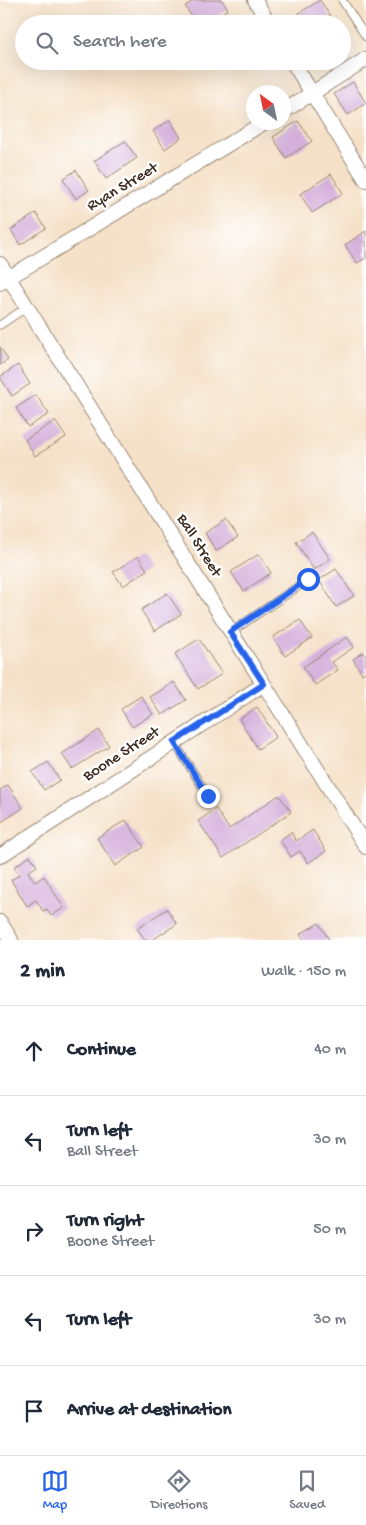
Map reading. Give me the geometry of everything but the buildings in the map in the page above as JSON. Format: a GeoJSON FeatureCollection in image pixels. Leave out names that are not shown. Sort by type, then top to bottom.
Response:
{"type":"FeatureCollection","features":[{"type":"Feature","properties":{"kind":"street"},"geometry":{"type":"LineString","coordinates":[[255,0],[264,15]]}},
{"type":"Feature","properties":{"kind":"street"},"geometry":{"type":"LineString","coordinates":[[351,69],[366,59]]}},
{"type":"Feature","properties":{"kind":"street"},"geometry":{"type":"LineString","coordinates":[[297,70],[366,180]]}},
{"type":"Feature","properties":{"kind":"street"},"geometry":{"type":"LineString","coordinates":[[291,107],[349,70]]}},
{"type":"Feature","properties":{"kind":"street","name":"Ryan Street"},"geometry":{"type":"LineString","coordinates":[[4,281],[252,130]]}},
{"type":"Feature","properties":{"kind":"street","name":"Ball Street"},"geometry":{"type":"LineString","coordinates":[[0,264],[4,281],[27,307],[366,847]]}},
{"type":"Feature","properties":{"kind":"street","name":"Boone Street"},"geometry":{"type":"LineString","coordinates":[[0,856],[264,684]]}},
{"type":"Feature","properties":{"kind":"street"},"geometry":{"type":"LineString","coordinates":[[0,922],[11,940]]}},
{"type":"Feature","properties":{"kind":"lane"},"geometry":{"type":"LineString","coordinates":[[342,0],[366,37]]}},
{"type":"Feature","properties":{"kind":"lane"},"geometry":{"type":"LineString","coordinates":[[0,326],[27,307]]}},
{"type":"Feature","properties":{"kind":"lane"},"geometry":{"type":"LineString","coordinates":[[230,632],[308,579]]}},
{"type":"Feature","properties":{"kind":"lane"},"geometry":{"type":"LineString","coordinates":[[174,742],[208,796]]}},
{"type":"Feature","properties":{"kind":"route"},"geometry":{"type":"LineString","coordinates":[[208,796],[174,742],[264,684],[230,632],[308,579]]}}]}
